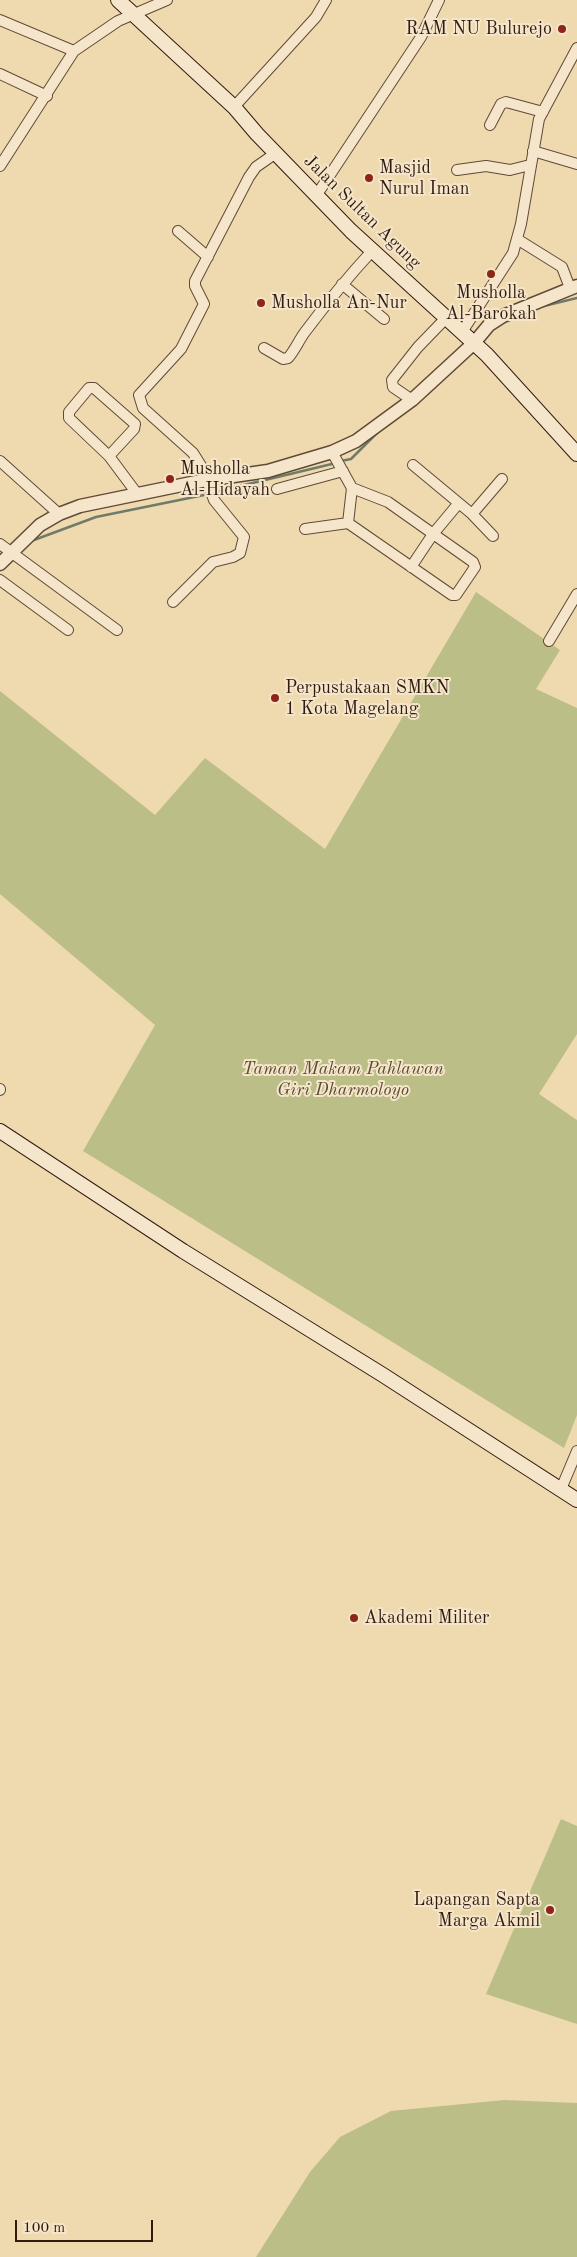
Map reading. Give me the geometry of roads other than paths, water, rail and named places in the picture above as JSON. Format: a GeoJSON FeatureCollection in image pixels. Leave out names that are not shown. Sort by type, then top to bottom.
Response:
{"type":"FeatureCollection","features":[{"type":"Feature","properties":{"kind":"main road","name":"Jalan Sultan Agung"},"geometry":{"type":"LineString","coordinates":[[118,0],[234,107],[316,196],[372,251],[447,316],[480,348],[577,454]]}},
{"type":"Feature","properties":{"kind":"main road"},"geometry":{"type":"LineString","coordinates":[[0,1131],[183,1252],[383,1375],[577,1500]]}},
{"type":"Feature","properties":{"kind":"street"},"geometry":{"type":"LineString","coordinates":[[0,166],[47,96],[74,51],[118,21],[136,15],[167,0]]}},
{"type":"Feature","properties":{"kind":"street"},"geometry":{"type":"LineString","coordinates":[[234,107],[316,17],[326,0]]}},
{"type":"Feature","properties":{"kind":"street"},"geometry":{"type":"LineString","coordinates":[[316,196],[421,36],[439,0]]}},
{"type":"Feature","properties":{"kind":"street"},"geometry":{"type":"LineString","coordinates":[[0,20],[74,51]]}},
{"type":"Feature","properties":{"kind":"street"},"geometry":{"type":"LineString","coordinates":[[462,332],[512,253],[517,239],[530,165],[543,112],[577,48]]}},
{"type":"Feature","properties":{"kind":"street"},"geometry":{"type":"LineString","coordinates":[[0,74],[47,96]]}},
{"type":"Feature","properties":{"kind":"street"},"geometry":{"type":"LineString","coordinates":[[490,125],[501,104],[506,102],[543,112]]}},
{"type":"Feature","properties":{"kind":"street"},"geometry":{"type":"LineString","coordinates":[[533,151],[577,164]]}},
{"type":"Feature","properties":{"kind":"street"},"geometry":{"type":"LineString","coordinates":[[173,602],[213,562],[236,556],[242,549],[244,537],[208,487],[193,453],[143,408],[139,395],[181,349],[203,308],[204,301],[195,284],[208,257],[249,177],[256,167],[276,153]]}},
{"type":"Feature","properties":{"kind":"street"},"geometry":{"type":"LineString","coordinates":[[457,170],[486,166],[510,170],[530,165]]}},
{"type":"Feature","properties":{"kind":"street"},"geometry":{"type":"LineString","coordinates":[[178,231],[208,257]]}},
{"type":"Feature","properties":{"kind":"street"},"geometry":{"type":"LineString","coordinates":[[277,489],[337,460],[356,441],[480,348],[489,325],[503,316],[573,287],[562,267],[517,239]]}},
{"type":"Feature","properties":{"kind":"street"},"geometry":{"type":"LineString","coordinates":[[264,348],[283,359],[288,358],[306,330],[320,316],[342,284],[372,251]]}},
{"type":"Feature","properties":{"kind":"street"},"geometry":{"type":"LineString","coordinates":[[342,284],[384,319]]}},
{"type":"Feature","properties":{"kind":"street"},"geometry":{"type":"LineString","coordinates":[[412,400],[393,387],[392,380],[418,347],[447,316]]}},
{"type":"Feature","properties":{"kind":"street"},"geometry":{"type":"LineString","coordinates":[[109,456],[134,429],[135,424],[94,388],[89,388],[69,412],[69,418],[109,456],[138,495]]}},
{"type":"Feature","properties":{"kind":"street"},"geometry":{"type":"LineString","coordinates":[[0,564],[40,525],[59,514],[80,506],[138,495],[208,487],[268,471],[337,460]]}},
{"type":"Feature","properties":{"kind":"street"},"geometry":{"type":"LineString","coordinates":[[337,460],[352,488],[348,523]]}},
{"type":"Feature","properties":{"kind":"street"},"geometry":{"type":"LineString","coordinates":[[0,461],[59,514]]}},
{"type":"Feature","properties":{"kind":"street"},"geometry":{"type":"LineString","coordinates":[[413,465],[472,514],[494,536]]}},
{"type":"Feature","properties":{"kind":"street"},"geometry":{"type":"LineString","coordinates":[[472,514],[502,479]]}},
{"type":"Feature","properties":{"kind":"street"},"geometry":{"type":"LineString","coordinates":[[304,530],[348,523],[454,595],[473,570],[473,562],[388,502],[352,488]]}},
{"type":"Feature","properties":{"kind":"street"},"geometry":{"type":"LineString","coordinates":[[411,567],[433,534],[458,504]]}},
{"type":"Feature","properties":{"kind":"street"},"geometry":{"type":"LineString","coordinates":[[11,553],[117,630]]}},
{"type":"Feature","properties":{"kind":"street"},"geometry":{"type":"LineString","coordinates":[[2,581],[68,630]]}},
{"type":"Feature","properties":{"kind":"street"},"geometry":{"type":"LineString","coordinates":[[549,641],[577,594]]}},
{"type":"Feature","properties":{"kind":"street"},"geometry":{"type":"LineString","coordinates":[[561,1488],[577,1451]]}},
{"type":"Feature","properties":{"kind":"waterway"},"geometry":{"type":"LineString","coordinates":[[544,306],[577,298]]}},
{"type":"Feature","properties":{"kind":"waterway"},"geometry":{"type":"LineString","coordinates":[[341,461],[351,459],[379,431]]}},
{"type":"Feature","properties":{"kind":"waterway"},"geometry":{"type":"LineString","coordinates":[[215,492],[336,463]]}},
{"type":"Feature","properties":{"kind":"waterway"},"geometry":{"type":"LineString","coordinates":[[34,540],[96,517],[209,494]]}},
{"type":"Feature","properties":{"kind":"place","name":"RAM NU Bulurejo"},"geometry":{"type":"Point","coordinates":[562,29]}},
{"type":"Feature","properties":{"kind":"place","name":"Masjid Nurul Iman"},"geometry":{"type":"Point","coordinates":[369,178]}},
{"type":"Feature","properties":{"kind":"place","name":"Musholla Al-Barokah"},"geometry":{"type":"Point","coordinates":[491,274]}},
{"type":"Feature","properties":{"kind":"place","name":"Musholla An-Nur"},"geometry":{"type":"Point","coordinates":[261,303]}},
{"type":"Feature","properties":{"kind":"place","name":"Musholla Al-Hidayah"},"geometry":{"type":"Point","coordinates":[170,479]}},
{"type":"Feature","properties":{"kind":"place","name":"Perpustakaan SMKN 1 Kota Magelang"},"geometry":{"type":"Point","coordinates":[275,698]}},
{"type":"Feature","properties":{"kind":"place","name":"Akademi Militer"},"geometry":{"type":"Point","coordinates":[354,1618]}},
{"type":"Feature","properties":{"kind":"place","name":"Lapangan Sapta Marga Akmil"},"geometry":{"type":"Point","coordinates":[550,1910]}},
{"type":"Feature","properties":{"kind":"park label","name":"Taman Makam Pahlawan Giri Dharmoloyo"},"geometry":{"type":"Point","coordinates":[343,1079]}}]}
